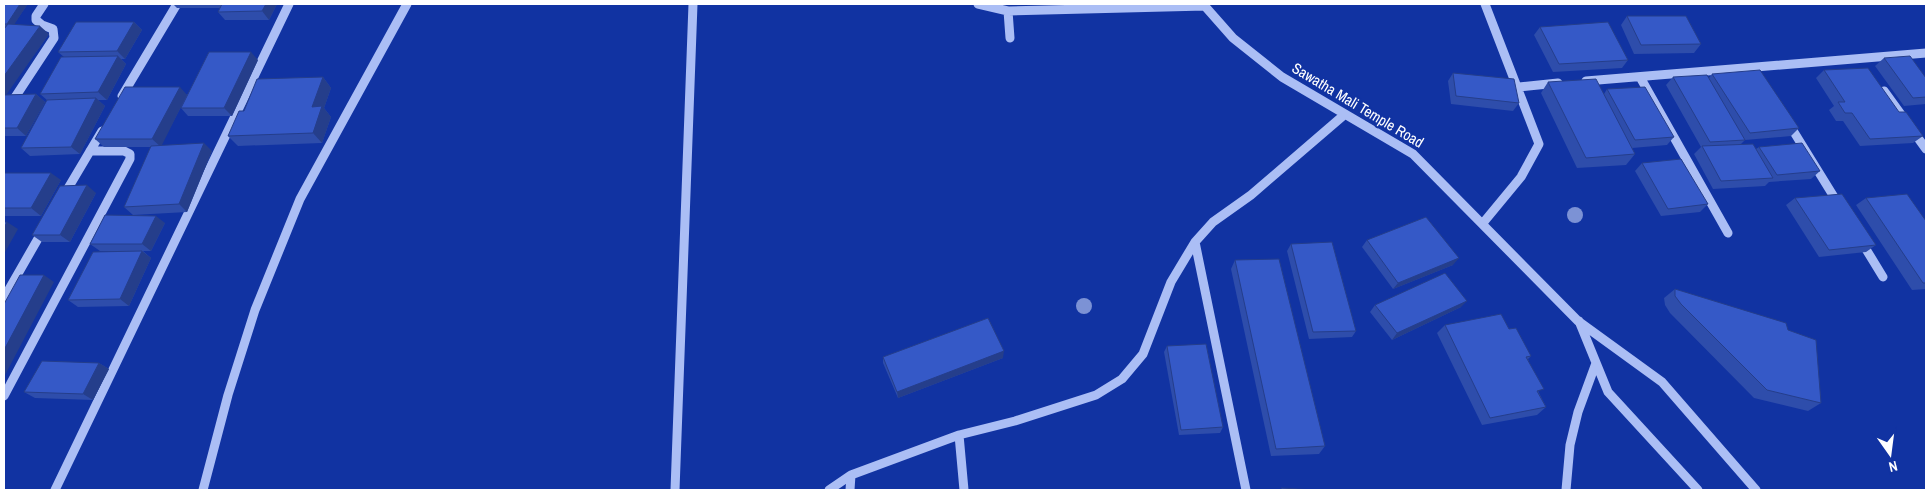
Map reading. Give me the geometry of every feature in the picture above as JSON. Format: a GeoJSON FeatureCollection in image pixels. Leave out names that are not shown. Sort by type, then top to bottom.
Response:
{"type":"FeatureCollection","features":[{"type":"Feature","properties":{"kind":"street"},"geometry":{"type":"LineString","coordinates":[[4,114],[54,38],[53,29],[42,25],[36,20],[36,16],[44,4]]}},
{"type":"Feature","properties":{"kind":"street"},"geometry":{"type":"LineString","coordinates":[[119,102],[177,4]]}},
{"type":"Feature","properties":{"kind":"street"},"geometry":{"type":"LineString","coordinates":[[56,490],[289,4]]}},
{"type":"Feature","properties":{"kind":"street"},"geometry":{"type":"LineString","coordinates":[[203,490],[228,396],[255,310],[300,199],[407,4]]}},
{"type":"Feature","properties":{"kind":"street"},"geometry":{"type":"LineString","coordinates":[[675,490],[693,4]]}},
{"type":"Feature","properties":{"kind":"street"},"geometry":{"type":"LineString","coordinates":[[978,4],[1008,11],[1204,5]]}},
{"type":"Feature","properties":{"kind":"street"},"geometry":{"type":"LineString","coordinates":[[1483,223],[1521,177],[1539,144],[1485,4]]}},
{"type":"Feature","properties":{"kind":"street","name":"Sawatha Mali Temple Road"},"geometry":{"type":"LineString","coordinates":[[1204,5],[1233,38],[1282,77],[1413,154],[1578,321],[1662,382],[1756,490]]}},
{"type":"Feature","properties":{"kind":"street"},"geometry":{"type":"LineString","coordinates":[[1008,11],[1010,38]]}},
{"type":"Feature","properties":{"kind":"street"},"geometry":{"type":"LineString","coordinates":[[1575,82],[1926,53]]}},
{"type":"Feature","properties":{"kind":"street"},"geometry":{"type":"LineString","coordinates":[[1860,58],[1866,66]]}},
{"type":"Feature","properties":{"kind":"street"},"geometry":{"type":"LineString","coordinates":[[1754,67],[1759,76]]}},
{"type":"Feature","properties":{"kind":"street"},"geometry":{"type":"LineString","coordinates":[[1640,77],[1728,233]]}},
{"type":"Feature","properties":{"kind":"street"},"geometry":{"type":"LineString","coordinates":[[1877,81],[1926,149]]}},
{"type":"Feature","properties":{"kind":"street"},"geometry":{"type":"LineString","coordinates":[[1518,87],[1565,83]]}},
{"type":"Feature","properties":{"kind":"street"},"geometry":{"type":"LineString","coordinates":[[829,490],[851,475],[959,435],[1015,421],[1096,394],[1122,379],[1142,354],[1170,282],[1195,242],[1213,222],[1252,195],[1344,114]]}},
{"type":"Feature","properties":{"kind":"street"},"geometry":{"type":"LineString","coordinates":[[1785,118],[1842,210]]}},
{"type":"Feature","properties":{"kind":"street"},"geometry":{"type":"LineString","coordinates":[[61,200],[104,127]]}},
{"type":"Feature","properties":{"kind":"street"},"geometry":{"type":"LineString","coordinates":[[4,396],[130,159],[130,154],[124,152],[90,151]]}},
{"type":"Feature","properties":{"kind":"street"},"geometry":{"type":"LineString","coordinates":[[4,298],[47,224]]}},
{"type":"Feature","properties":{"kind":"street"},"geometry":{"type":"LineString","coordinates":[[1858,235],[1884,277]]}},
{"type":"Feature","properties":{"kind":"street"},"geometry":{"type":"LineString","coordinates":[[1195,242],[1246,490]]}},
{"type":"Feature","properties":{"kind":"street","name":"Sawatha Mali Temple Road"},"geometry":{"type":"LineString","coordinates":[[1578,321],[1608,392],[1698,490]]}},
{"type":"Feature","properties":{"kind":"street"},"geometry":{"type":"LineString","coordinates":[[1566,490],[1570,446],[1578,412],[1596,363]]}},
{"type":"Feature","properties":{"kind":"street"},"geometry":{"type":"LineString","coordinates":[[959,435],[964,490]]}},
{"type":"Feature","properties":{"kind":"street"},"geometry":{"type":"LineString","coordinates":[[850,490],[851,475]]}},
{"type":"Feature","properties":{"kind":"building"},"geometry":{"type":"Polygon","coordinates":[[[4,4],[20,4],[7,24],[4,24],[4,4]]]}},
{"type":"Feature","properties":{"kind":"building"},"geometry":{"type":"Polygon","coordinates":[[[222,4],[266,4],[262,11],[218,12],[222,4]]]}},
{"type":"Feature","properties":{"kind":"building"},"geometry":{"type":"Polygon","coordinates":[[[1627,16],[1686,16],[1701,44],[1641,45],[1627,16]]]}},
{"type":"Feature","properties":{"kind":"building"},"geometry":{"type":"Polygon","coordinates":[[[76,22],[134,22],[117,51],[58,52],[76,22]]]}},
{"type":"Feature","properties":{"kind":"building"},"geometry":{"type":"Polygon","coordinates":[[[1608,22],[1628,60],[1559,64],[1540,27],[1608,22]]]}},
{"type":"Feature","properties":{"kind":"building"},"geometry":{"type":"Polygon","coordinates":[[[8,24],[40,26],[4,76],[4,29],[8,24]]]}},
{"type":"Feature","properties":{"kind":"building"},"geometry":{"type":"Polygon","coordinates":[[[209,52],[251,52],[224,108],[181,108],[209,52]]]}},
{"type":"Feature","properties":{"kind":"building"},"geometry":{"type":"Polygon","coordinates":[[[118,56],[98,92],[40,94],[61,57],[118,56]]]}},
{"type":"Feature","properties":{"kind":"building"},"geometry":{"type":"Polygon","coordinates":[[[1910,56],[1926,78],[1926,97],[1913,98],[1884,58],[1910,56]]]}},
{"type":"Feature","properties":{"kind":"building"},"geometry":{"type":"Polygon","coordinates":[[[1868,68],[1899,112],[1906,112],[1923,136],[1870,139],[1852,113],[1845,113],[1838,102],[1845,102],[1824,70],[1868,68]]]}},
{"type":"Feature","properties":{"kind":"building"},"geometry":{"type":"Polygon","coordinates":[[[1760,70],[1799,128],[1750,133],[1712,74],[1760,70]]]}},
{"type":"Feature","properties":{"kind":"building"},"geometry":{"type":"Polygon","coordinates":[[[1453,73],[1514,79],[1519,103],[1456,96],[1453,73]]]}},
{"type":"Feature","properties":{"kind":"building"},"geometry":{"type":"Polygon","coordinates":[[[1707,75],[1745,140],[1710,142],[1673,77],[1707,75]]]}},
{"type":"Feature","properties":{"kind":"building"},"geometry":{"type":"Polygon","coordinates":[[[323,77],[312,107],[322,106],[313,133],[228,136],[239,111],[244,111],[257,79],[323,77]]]}},
{"type":"Feature","properties":{"kind":"building"},"geometry":{"type":"Polygon","coordinates":[[[1596,79],[1635,154],[1586,158],[1548,82],[1596,79]]]}},
{"type":"Feature","properties":{"kind":"building"},"geometry":{"type":"Polygon","coordinates":[[[125,87],[180,87],[152,139],[95,139],[125,87]]]}},
{"type":"Feature","properties":{"kind":"building"},"geometry":{"type":"Polygon","coordinates":[[[1645,87],[1674,137],[1635,140],[1607,89],[1645,87]]]}},
{"type":"Feature","properties":{"kind":"building"},"geometry":{"type":"Polygon","coordinates":[[[36,94],[17,128],[4,128],[4,95],[36,94]]]}},
{"type":"Feature","properties":{"kind":"building"},"geometry":{"type":"Polygon","coordinates":[[[96,98],[71,147],[21,148],[47,100],[96,98]]]}},
{"type":"Feature","properties":{"kind":"building"},"geometry":{"type":"Polygon","coordinates":[[[204,143],[179,204],[124,207],[151,146],[204,143]]]}},
{"type":"Feature","properties":{"kind":"building"},"geometry":{"type":"Polygon","coordinates":[[[1802,143],[1820,171],[1777,175],[1759,147],[1802,143]]]}},
{"type":"Feature","properties":{"kind":"building"},"geometry":{"type":"Polygon","coordinates":[[[1753,144],[1773,178],[1721,181],[1702,146],[1753,144]]]}},
{"type":"Feature","properties":{"kind":"building"},"geometry":{"type":"Polygon","coordinates":[[[1681,159],[1708,204],[1668,209],[1642,163],[1681,159]]]}},
{"type":"Feature","properties":{"kind":"building"},"geometry":{"type":"Polygon","coordinates":[[[4,173],[51,173],[31,208],[4,208],[4,173]]]}},
{"type":"Feature","properties":{"kind":"building"},"geometry":{"type":"Polygon","coordinates":[[[87,185],[60,235],[32,235],[60,186],[87,185]]]}},
{"type":"Feature","properties":{"kind":"building"},"geometry":{"type":"Polygon","coordinates":[[[1842,194],[1876,245],[1829,250],[1795,198],[1842,194]]]}},
{"type":"Feature","properties":{"kind":"building"},"geometry":{"type":"Polygon","coordinates":[[[1907,194],[1926,221],[1926,283],[1923,283],[1866,198],[1907,194]]]}},
{"type":"Feature","properties":{"kind":"building"},"geometry":{"type":"Polygon","coordinates":[[[105,215],[156,216],[142,244],[90,244],[105,215]]]}},
{"type":"Feature","properties":{"kind":"building"},"geometry":{"type":"Polygon","coordinates":[[[1426,217],[1459,258],[1398,283],[1367,240],[1426,217]]]}},
{"type":"Feature","properties":{"kind":"building"},"geometry":{"type":"Polygon","coordinates":[[[1332,242],[1356,331],[1313,332],[1291,244],[1332,242]]]}},
{"type":"Feature","properties":{"kind":"building"},"geometry":{"type":"Polygon","coordinates":[[[142,251],[120,299],[68,300],[93,252],[142,251]]]}},
{"type":"Feature","properties":{"kind":"building"},"geometry":{"type":"Polygon","coordinates":[[[1279,259],[1325,446],[1276,449],[1235,260],[1279,259]]]}},
{"type":"Feature","properties":{"kind":"building"},"geometry":{"type":"Polygon","coordinates":[[[1445,273],[1467,301],[1397,333],[1375,305],[1445,273]]]}},
{"type":"Feature","properties":{"kind":"building"},"geometry":{"type":"Polygon","coordinates":[[[20,275],[44,275],[4,350],[4,304],[20,275]]]}},
{"type":"Feature","properties":{"kind":"building"},"geometry":{"type":"Polygon","coordinates":[[[1675,289],[1786,323],[1788,330],[1816,340],[1821,403],[1767,390],[1681,304],[1675,296],[1675,289]]]}},
{"type":"Feature","properties":{"kind":"building"},"geometry":{"type":"Polygon","coordinates":[[[1501,314],[1509,329],[1516,328],[1531,356],[1526,357],[1544,389],[1537,391],[1546,407],[1490,418],[1445,325],[1501,314]]]}},
{"type":"Feature","properties":{"kind":"building"},"geometry":{"type":"Polygon","coordinates":[[[988,318],[1004,351],[897,392],[883,357],[988,318]]]}},
{"type":"Feature","properties":{"kind":"building"},"geometry":{"type":"Polygon","coordinates":[[[1206,344],[1223,427],[1181,430],[1167,346],[1206,344]]]}},
{"type":"Feature","properties":{"kind":"building"},"geometry":{"type":"Polygon","coordinates":[[[42,361],[99,363],[83,394],[24,392],[42,361]]]}},
{"type":"Feature","properties":{"kind":"building"},"geometry":{"type":"Polygon","coordinates":[[[1281,488],[1314,490],[1282,490],[1281,488]]]}}]}
